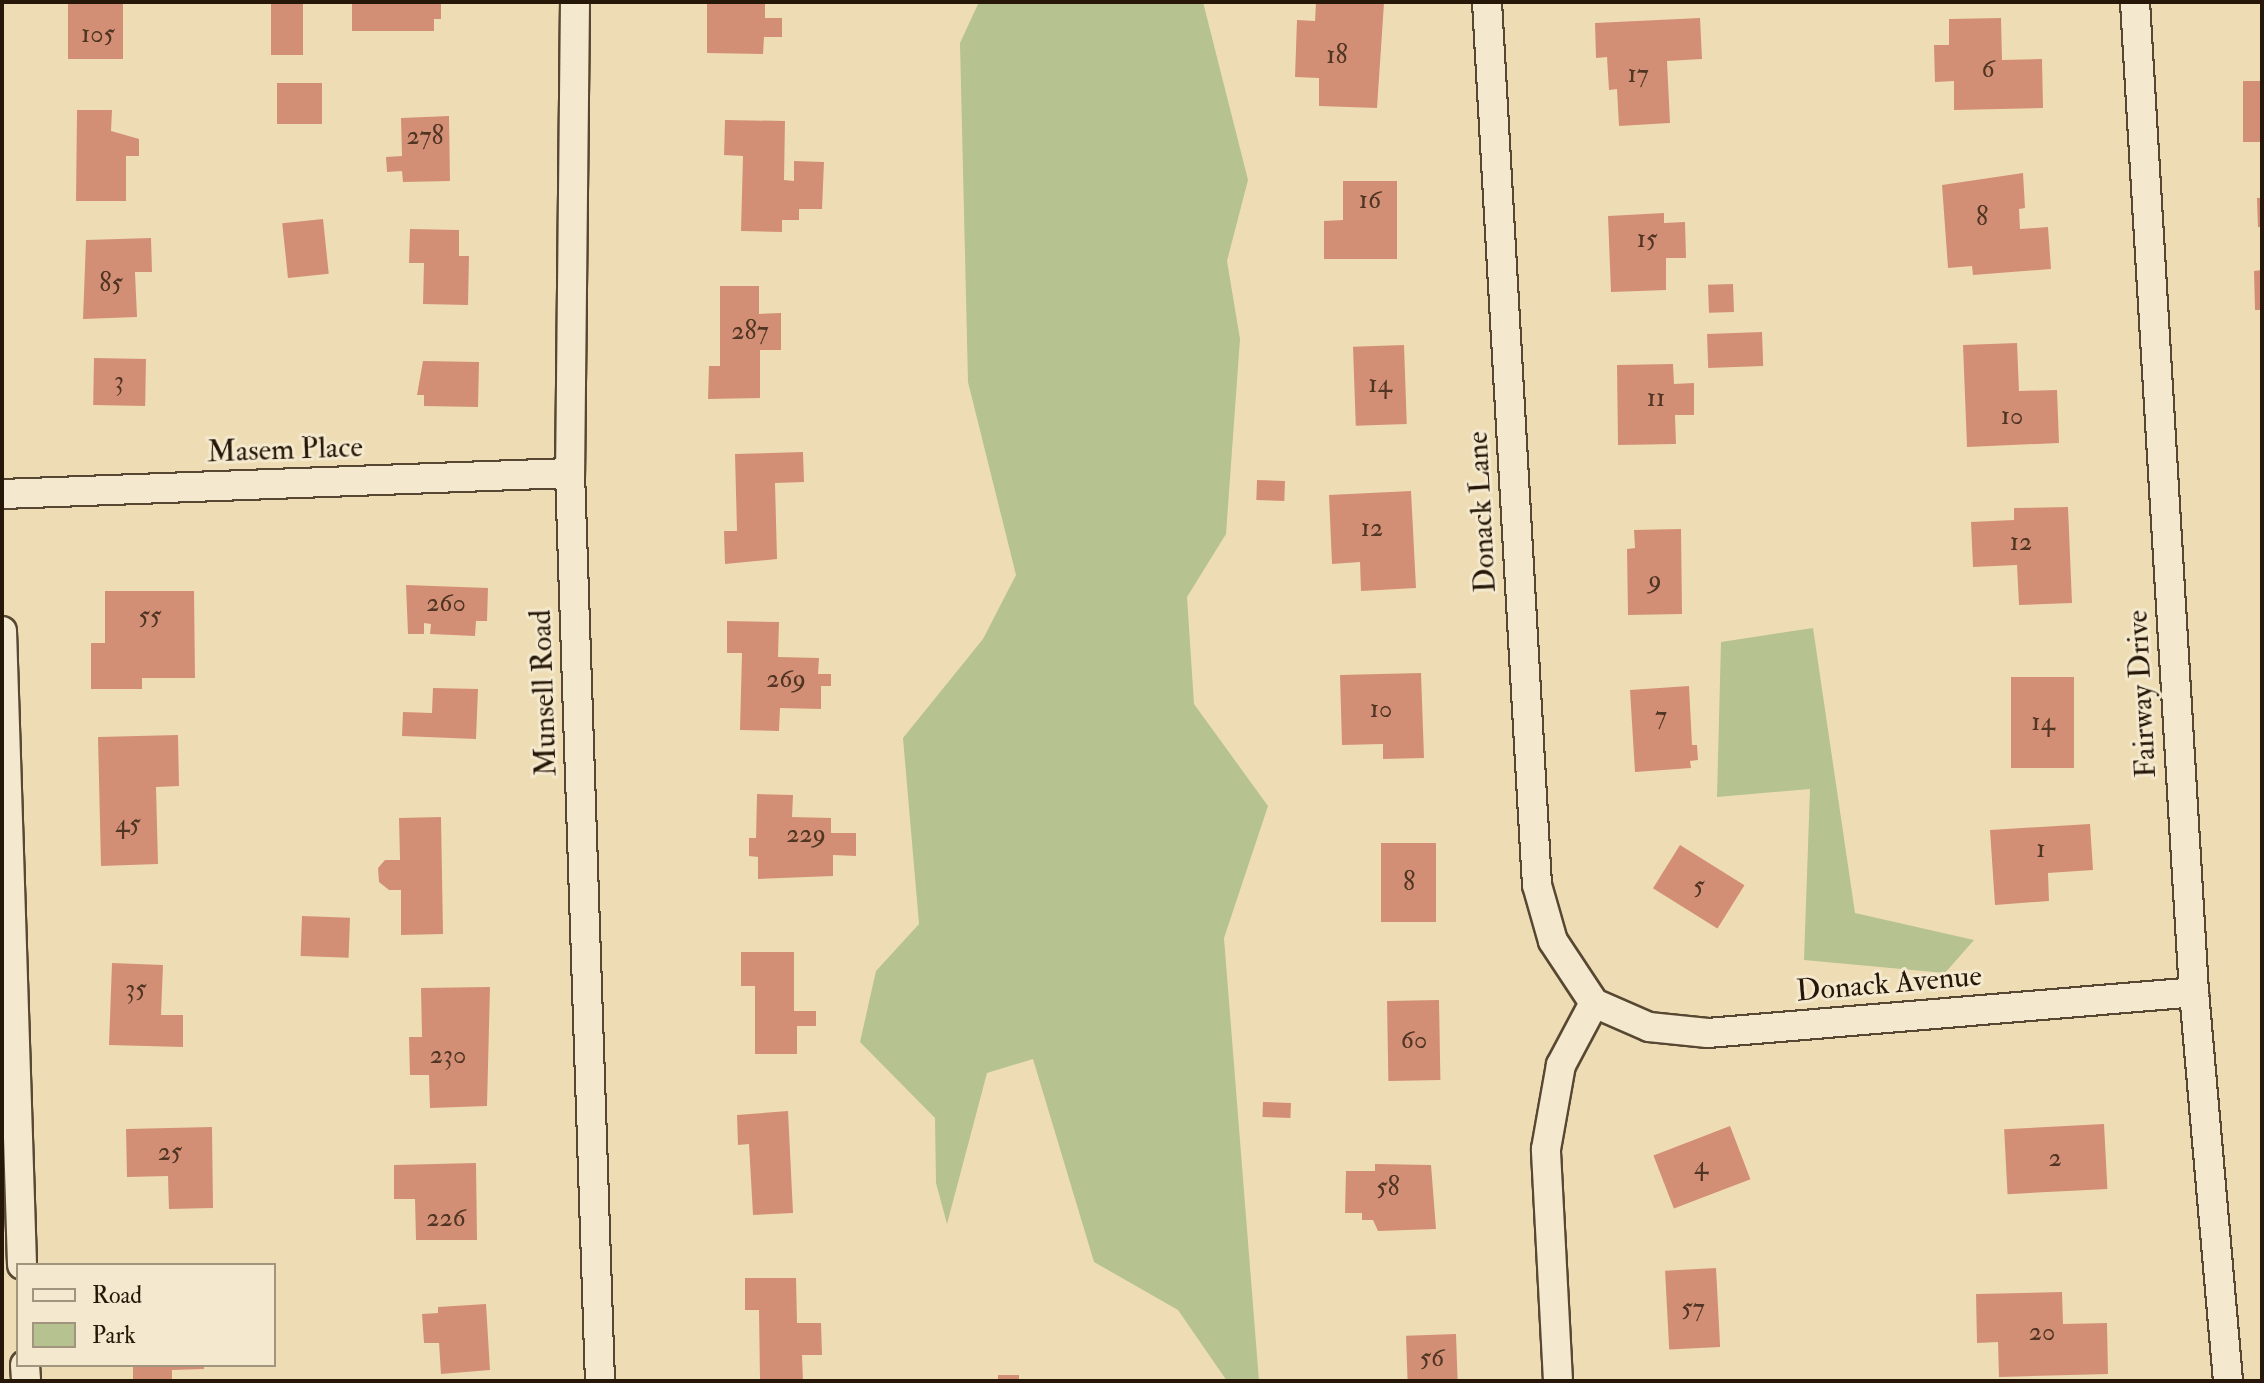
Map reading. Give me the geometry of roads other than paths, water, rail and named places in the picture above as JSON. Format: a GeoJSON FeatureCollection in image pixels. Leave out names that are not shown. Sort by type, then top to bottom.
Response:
{"type":"FeatureCollection","features":[{"type":"Feature","properties":{"kind":"street","name":"Munsell Road"},"geometry":{"type":"LineString","coordinates":[[575,2],[570,473],[600,1381]]}},
{"type":"Feature","properties":{"kind":"street","name":"Donack Lane"},"geometry":{"type":"LineString","coordinates":[[1487,2],[1537,885],[1553,941],[1594,1003]]}},
{"type":"Feature","properties":{"kind":"street","name":"Fairway Drive"},"geometry":{"type":"LineString","coordinates":[[2135,2],[2194,992],[2228,1381]]}},
{"type":"Feature","properties":{"kind":"street","name":"Masem Place"},"geometry":{"type":"LineString","coordinates":[[2,494],[570,473]]}},
{"type":"Feature","properties":{"kind":"street"},"geometry":{"type":"LineString","coordinates":[[2,631],[22,1263]]}},
{"type":"Feature","properties":{"kind":"street","name":"Donack Avenue"},"geometry":{"type":"LineString","coordinates":[[1594,1003],[1649,1027],[1708,1033],[2194,992]]}},
{"type":"Feature","properties":{"kind":"street"},"geometry":{"type":"LineString","coordinates":[[1558,1381],[1546,1149],[1561,1065],[1594,1003]]}}]}
